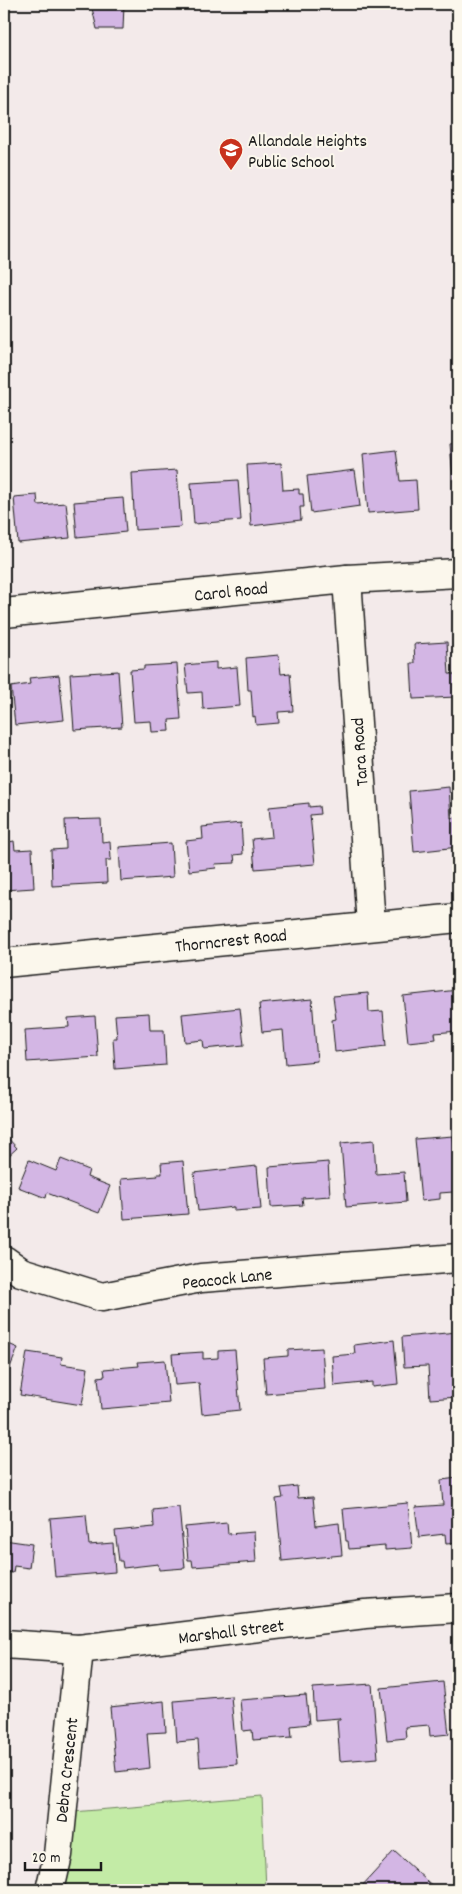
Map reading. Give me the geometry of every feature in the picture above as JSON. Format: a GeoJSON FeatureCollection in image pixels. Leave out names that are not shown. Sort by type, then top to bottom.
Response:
{"type":"FeatureCollection","features":[{"type":"Feature","properties":{"kind":"street","name":"Carol Road"},"geometry":{"type":"LineString","coordinates":[[4,613],[347,579],[458,573]]}},
{"type":"Feature","properties":{"kind":"street","name":"Tara Road"},"geometry":{"type":"LineString","coordinates":[[347,579],[371,925]]}},
{"type":"Feature","properties":{"kind":"street","name":"Thorncrest Road"},"geometry":{"type":"LineString","coordinates":[[4,963],[371,925],[458,918]]}},
{"type":"Feature","properties":{"kind":"street","name":"Peacock Lane"},"geometry":{"type":"LineString","coordinates":[[4,1260],[21,1272],[102,1297],[201,1278],[458,1258]]}},
{"type":"Feature","properties":{"kind":"street","name":"Marshall Street"},"geometry":{"type":"LineString","coordinates":[[4,1644],[79,1649],[365,1614],[458,1608]]}},
{"type":"Feature","properties":{"kind":"street","name":"Debra Crescent"},"geometry":{"type":"LineString","coordinates":[[50,1890],[58,1855],[79,1649]]}},
{"type":"Feature","properties":{"kind":"green space"},"geometry":{"type":"Polygon","coordinates":[[[262,1796],[266,1890],[53,1890],[73,1812],[262,1796]]]}},
{"type":"Feature","properties":{"kind":"building"},"geometry":{"type":"Polygon","coordinates":[[[91,4],[124,4],[123,29],[97,29],[91,4]]]}},
{"type":"Feature","properties":{"kind":"building"},"geometry":{"type":"Polygon","coordinates":[[[458,443],[458,499],[455,499],[450,444],[458,443]]]}},
{"type":"Feature","properties":{"kind":"building"},"geometry":{"type":"Polygon","coordinates":[[[396,450],[400,481],[416,480],[418,509],[368,513],[363,454],[396,450]]]}},
{"type":"Feature","properties":{"kind":"building"},"geometry":{"type":"Polygon","coordinates":[[[281,463],[283,490],[299,489],[299,494],[303,494],[304,507],[300,507],[301,520],[251,526],[247,465],[281,463]]]}},
{"type":"Feature","properties":{"kind":"building"},"geometry":{"type":"Polygon","coordinates":[[[177,470],[181,527],[135,530],[132,473],[177,470]]]}},
{"type":"Feature","properties":{"kind":"building"},"geometry":{"type":"Polygon","coordinates":[[[355,470],[360,506],[311,513],[307,476],[355,470]]]}},
{"type":"Feature","properties":{"kind":"building"},"geometry":{"type":"Polygon","coordinates":[[[238,480],[241,520],[194,524],[191,483],[238,480]]]}},
{"type":"Feature","properties":{"kind":"building"},"geometry":{"type":"Polygon","coordinates":[[[37,495],[38,505],[66,503],[70,538],[18,543],[14,497],[37,495]]]}},
{"type":"Feature","properties":{"kind":"building"},"geometry":{"type":"Polygon","coordinates":[[[123,498],[126,532],[77,537],[74,502],[123,498]]]}},
{"type":"Feature","properties":{"kind":"building"},"geometry":{"type":"Polygon","coordinates":[[[447,642],[449,674],[455,674],[456,697],[413,699],[411,663],[415,663],[414,644],[447,642]]]}},
{"type":"Feature","properties":{"kind":"building"},"geometry":{"type":"Polygon","coordinates":[[[279,655],[281,674],[290,673],[293,711],[278,712],[279,723],[256,725],[255,716],[253,717],[251,690],[248,690],[246,658],[279,655]]]}},
{"type":"Feature","properties":{"kind":"building"},"geometry":{"type":"Polygon","coordinates":[[[216,662],[216,669],[237,667],[240,706],[203,709],[202,692],[188,693],[185,665],[216,662]]]}},
{"type":"Feature","properties":{"kind":"building"},"geometry":{"type":"Polygon","coordinates":[[[177,664],[181,719],[169,720],[170,731],[152,732],[151,721],[134,722],[130,670],[144,669],[144,666],[177,664]]]}},
{"type":"Feature","properties":{"kind":"building"},"geometry":{"type":"Polygon","coordinates":[[[118,671],[122,727],[74,730],[70,674],[118,671]]]}},
{"type":"Feature","properties":{"kind":"building"},"geometry":{"type":"Polygon","coordinates":[[[59,675],[64,720],[15,725],[11,687],[30,684],[29,678],[59,675]]]}},
{"type":"Feature","properties":{"kind":"building"},"geometry":{"type":"Polygon","coordinates":[[[449,787],[451,818],[458,817],[458,847],[414,852],[409,791],[449,787]]]}},
{"type":"Feature","properties":{"kind":"building"},"geometry":{"type":"Polygon","coordinates":[[[309,803],[309,807],[319,806],[320,814],[310,815],[315,864],[255,869],[252,839],[272,837],[269,807],[309,803]]]}},
{"type":"Feature","properties":{"kind":"building"},"geometry":{"type":"Polygon","coordinates":[[[101,819],[102,842],[110,841],[111,860],[106,860],[107,883],[52,886],[51,850],[66,849],[65,820],[101,819]]]}},
{"type":"Feature","properties":{"kind":"building"},"geometry":{"type":"Polygon","coordinates":[[[241,823],[243,854],[234,855],[235,863],[215,864],[216,868],[189,871],[186,841],[203,839],[202,827],[241,823]]]}},
{"type":"Feature","properties":{"kind":"building"},"geometry":{"type":"Polygon","coordinates":[[[9,838],[9,842],[14,841],[15,850],[32,849],[34,888],[4,890],[4,839],[9,838]]]}},
{"type":"Feature","properties":{"kind":"building"},"geometry":{"type":"Polygon","coordinates":[[[171,843],[173,877],[121,881],[119,847],[171,843]]]}},
{"type":"Feature","properties":{"kind":"building"},"geometry":{"type":"Polygon","coordinates":[[[458,990],[458,1031],[435,1033],[436,1039],[408,1042],[403,996],[458,990]]]}},
{"type":"Feature","properties":{"kind":"building"},"geometry":{"type":"Polygon","coordinates":[[[368,993],[369,1012],[383,1011],[386,1046],[335,1052],[332,1020],[336,1019],[333,996],[368,993]]]}},
{"type":"Feature","properties":{"kind":"building"},"geometry":{"type":"Polygon","coordinates":[[[312,999],[317,1061],[286,1064],[283,1030],[262,1032],[259,1004],[312,999]]]}},
{"type":"Feature","properties":{"kind":"building"},"geometry":{"type":"Polygon","coordinates":[[[240,1008],[244,1045],[204,1049],[203,1040],[185,1042],[182,1014],[240,1008]]]}},
{"type":"Feature","properties":{"kind":"building"},"geometry":{"type":"Polygon","coordinates":[[[149,1013],[150,1030],[164,1030],[166,1065],[115,1069],[113,1038],[117,1038],[115,1015],[149,1013]]]}},
{"type":"Feature","properties":{"kind":"building"},"geometry":{"type":"Polygon","coordinates":[[[95,1016],[98,1057],[27,1062],[25,1030],[69,1027],[68,1018],[95,1016]]]}},
{"type":"Feature","properties":{"kind":"building"},"geometry":{"type":"Polygon","coordinates":[[[4,1134],[17,1148],[4,1160],[4,1134]]]}},
{"type":"Feature","properties":{"kind":"building"},"geometry":{"type":"Polygon","coordinates":[[[453,1136],[456,1167],[458,1167],[458,1198],[454,1198],[453,1192],[440,1193],[440,1199],[421,1201],[415,1139],[453,1136]]]}},
{"type":"Feature","properties":{"kind":"building"},"geometry":{"type":"Polygon","coordinates":[[[374,1140],[376,1174],[404,1172],[406,1202],[346,1207],[341,1143],[374,1140]]]}},
{"type":"Feature","properties":{"kind":"building"},"geometry":{"type":"Polygon","coordinates":[[[61,1159],[89,1170],[87,1177],[110,1186],[99,1213],[47,1193],[46,1198],[18,1187],[29,1160],[56,1171],[61,1159]]]}},
{"type":"Feature","properties":{"kind":"building"},"geometry":{"type":"Polygon","coordinates":[[[183,1161],[188,1214],[124,1219],[121,1179],[158,1176],[157,1174],[162,1174],[161,1163],[183,1161]]]}},
{"type":"Feature","properties":{"kind":"building"},"geometry":{"type":"Polygon","coordinates":[[[328,1162],[330,1196],[302,1198],[303,1205],[271,1207],[269,1167],[328,1162]]]}},
{"type":"Feature","properties":{"kind":"building"},"geometry":{"type":"Polygon","coordinates":[[[257,1166],[261,1209],[234,1211],[234,1207],[198,1211],[194,1173],[257,1166]]]}},
{"type":"Feature","properties":{"kind":"building"},"geometry":{"type":"Polygon","coordinates":[[[458,1332],[458,1397],[430,1399],[428,1366],[404,1367],[402,1337],[458,1332]]]}},
{"type":"Feature","properties":{"kind":"building"},"geometry":{"type":"Polygon","coordinates":[[[394,1340],[398,1384],[372,1387],[372,1382],[334,1386],[332,1356],[355,1354],[354,1345],[394,1340]]]}},
{"type":"Feature","properties":{"kind":"building"},"geometry":{"type":"Polygon","coordinates":[[[4,1342],[18,1348],[4,1382],[4,1342]]]}},
{"type":"Feature","properties":{"kind":"building"},"geometry":{"type":"Polygon","coordinates":[[[322,1348],[325,1389],[266,1394],[263,1358],[288,1356],[288,1350],[322,1348]]]}},
{"type":"Feature","properties":{"kind":"building"},"geometry":{"type":"Polygon","coordinates":[[[235,1350],[240,1410],[202,1414],[199,1383],[175,1385],[172,1354],[203,1352],[203,1359],[218,1358],[218,1351],[235,1350]]]}},
{"type":"Feature","properties":{"kind":"building"},"geometry":{"type":"Polygon","coordinates":[[[27,1352],[62,1357],[61,1364],[88,1368],[82,1405],[20,1395],[27,1352]]]}},
{"type":"Feature","properties":{"kind":"building"},"geometry":{"type":"Polygon","coordinates":[[[165,1360],[169,1403],[101,1409],[98,1377],[105,1376],[104,1369],[139,1366],[138,1362],[165,1360]]]}},
{"type":"Feature","properties":{"kind":"building"},"geometry":{"type":"Polygon","coordinates":[[[458,1478],[458,1543],[446,1544],[445,1534],[419,1537],[415,1507],[443,1505],[441,1480],[458,1478]]]}},
{"type":"Feature","properties":{"kind":"building"},"geometry":{"type":"Polygon","coordinates":[[[297,1486],[298,1498],[313,1497],[316,1526],[339,1523],[342,1555],[282,1561],[276,1499],[283,1498],[281,1488],[297,1486]]]}},
{"type":"Feature","properties":{"kind":"building"},"geometry":{"type":"Polygon","coordinates":[[[408,1503],[412,1548],[385,1550],[385,1546],[349,1549],[348,1541],[346,1541],[343,1509],[408,1503]]]}},
{"type":"Feature","properties":{"kind":"building"},"geometry":{"type":"Polygon","coordinates":[[[179,1507],[185,1568],[159,1570],[158,1564],[123,1568],[122,1561],[119,1561],[115,1531],[154,1527],[153,1510],[179,1507]]]}},
{"type":"Feature","properties":{"kind":"building"},"geometry":{"type":"Polygon","coordinates":[[[86,1515],[89,1545],[113,1543],[115,1572],[55,1577],[50,1518],[86,1515]]]}},
{"type":"Feature","properties":{"kind":"building"},"geometry":{"type":"Polygon","coordinates":[[[227,1523],[228,1534],[254,1532],[256,1562],[193,1567],[192,1560],[188,1560],[185,1527],[227,1523]]]}},
{"type":"Feature","properties":{"kind":"building"},"geometry":{"type":"Polygon","coordinates":[[[4,1540],[32,1544],[29,1568],[14,1566],[13,1573],[4,1572],[4,1540]]]}},
{"type":"Feature","properties":{"kind":"building"},"geometry":{"type":"Polygon","coordinates":[[[458,1676],[458,1707],[455,1708],[453,1677],[458,1676]]]}},
{"type":"Feature","properties":{"kind":"building"},"geometry":{"type":"Polygon","coordinates":[[[443,1682],[449,1734],[430,1736],[429,1725],[405,1727],[406,1738],[387,1740],[381,1688],[443,1682]]]}},
{"type":"Feature","properties":{"kind":"building"},"geometry":{"type":"Polygon","coordinates":[[[372,1684],[378,1758],[340,1761],[337,1720],[340,1720],[340,1718],[315,1720],[313,1688],[372,1684]]]}},
{"type":"Feature","properties":{"kind":"building"},"geometry":{"type":"Polygon","coordinates":[[[306,1695],[309,1724],[291,1726],[292,1737],[253,1740],[252,1730],[243,1731],[240,1700],[306,1695]]]}},
{"type":"Feature","properties":{"kind":"building"},"geometry":{"type":"Polygon","coordinates":[[[231,1696],[237,1764],[200,1767],[198,1740],[177,1742],[174,1701],[231,1696]]]}},
{"type":"Feature","properties":{"kind":"building"},"geometry":{"type":"Polygon","coordinates":[[[164,1701],[166,1732],[147,1733],[150,1768],[116,1772],[110,1707],[164,1701]]]}},
{"type":"Feature","properties":{"kind":"building"},"geometry":{"type":"Polygon","coordinates":[[[4,1726],[9,1726],[4,1792],[4,1726]]]}},
{"type":"Feature","properties":{"kind":"building"},"geometry":{"type":"Polygon","coordinates":[[[394,1851],[437,1890],[364,1890],[361,1887],[394,1851]]]}},
{"type":"Feature","properties":{"kind":"place","name":"Allandale Heights Public School"},"geometry":{"type":"Point","coordinates":[231,171]}}]}
